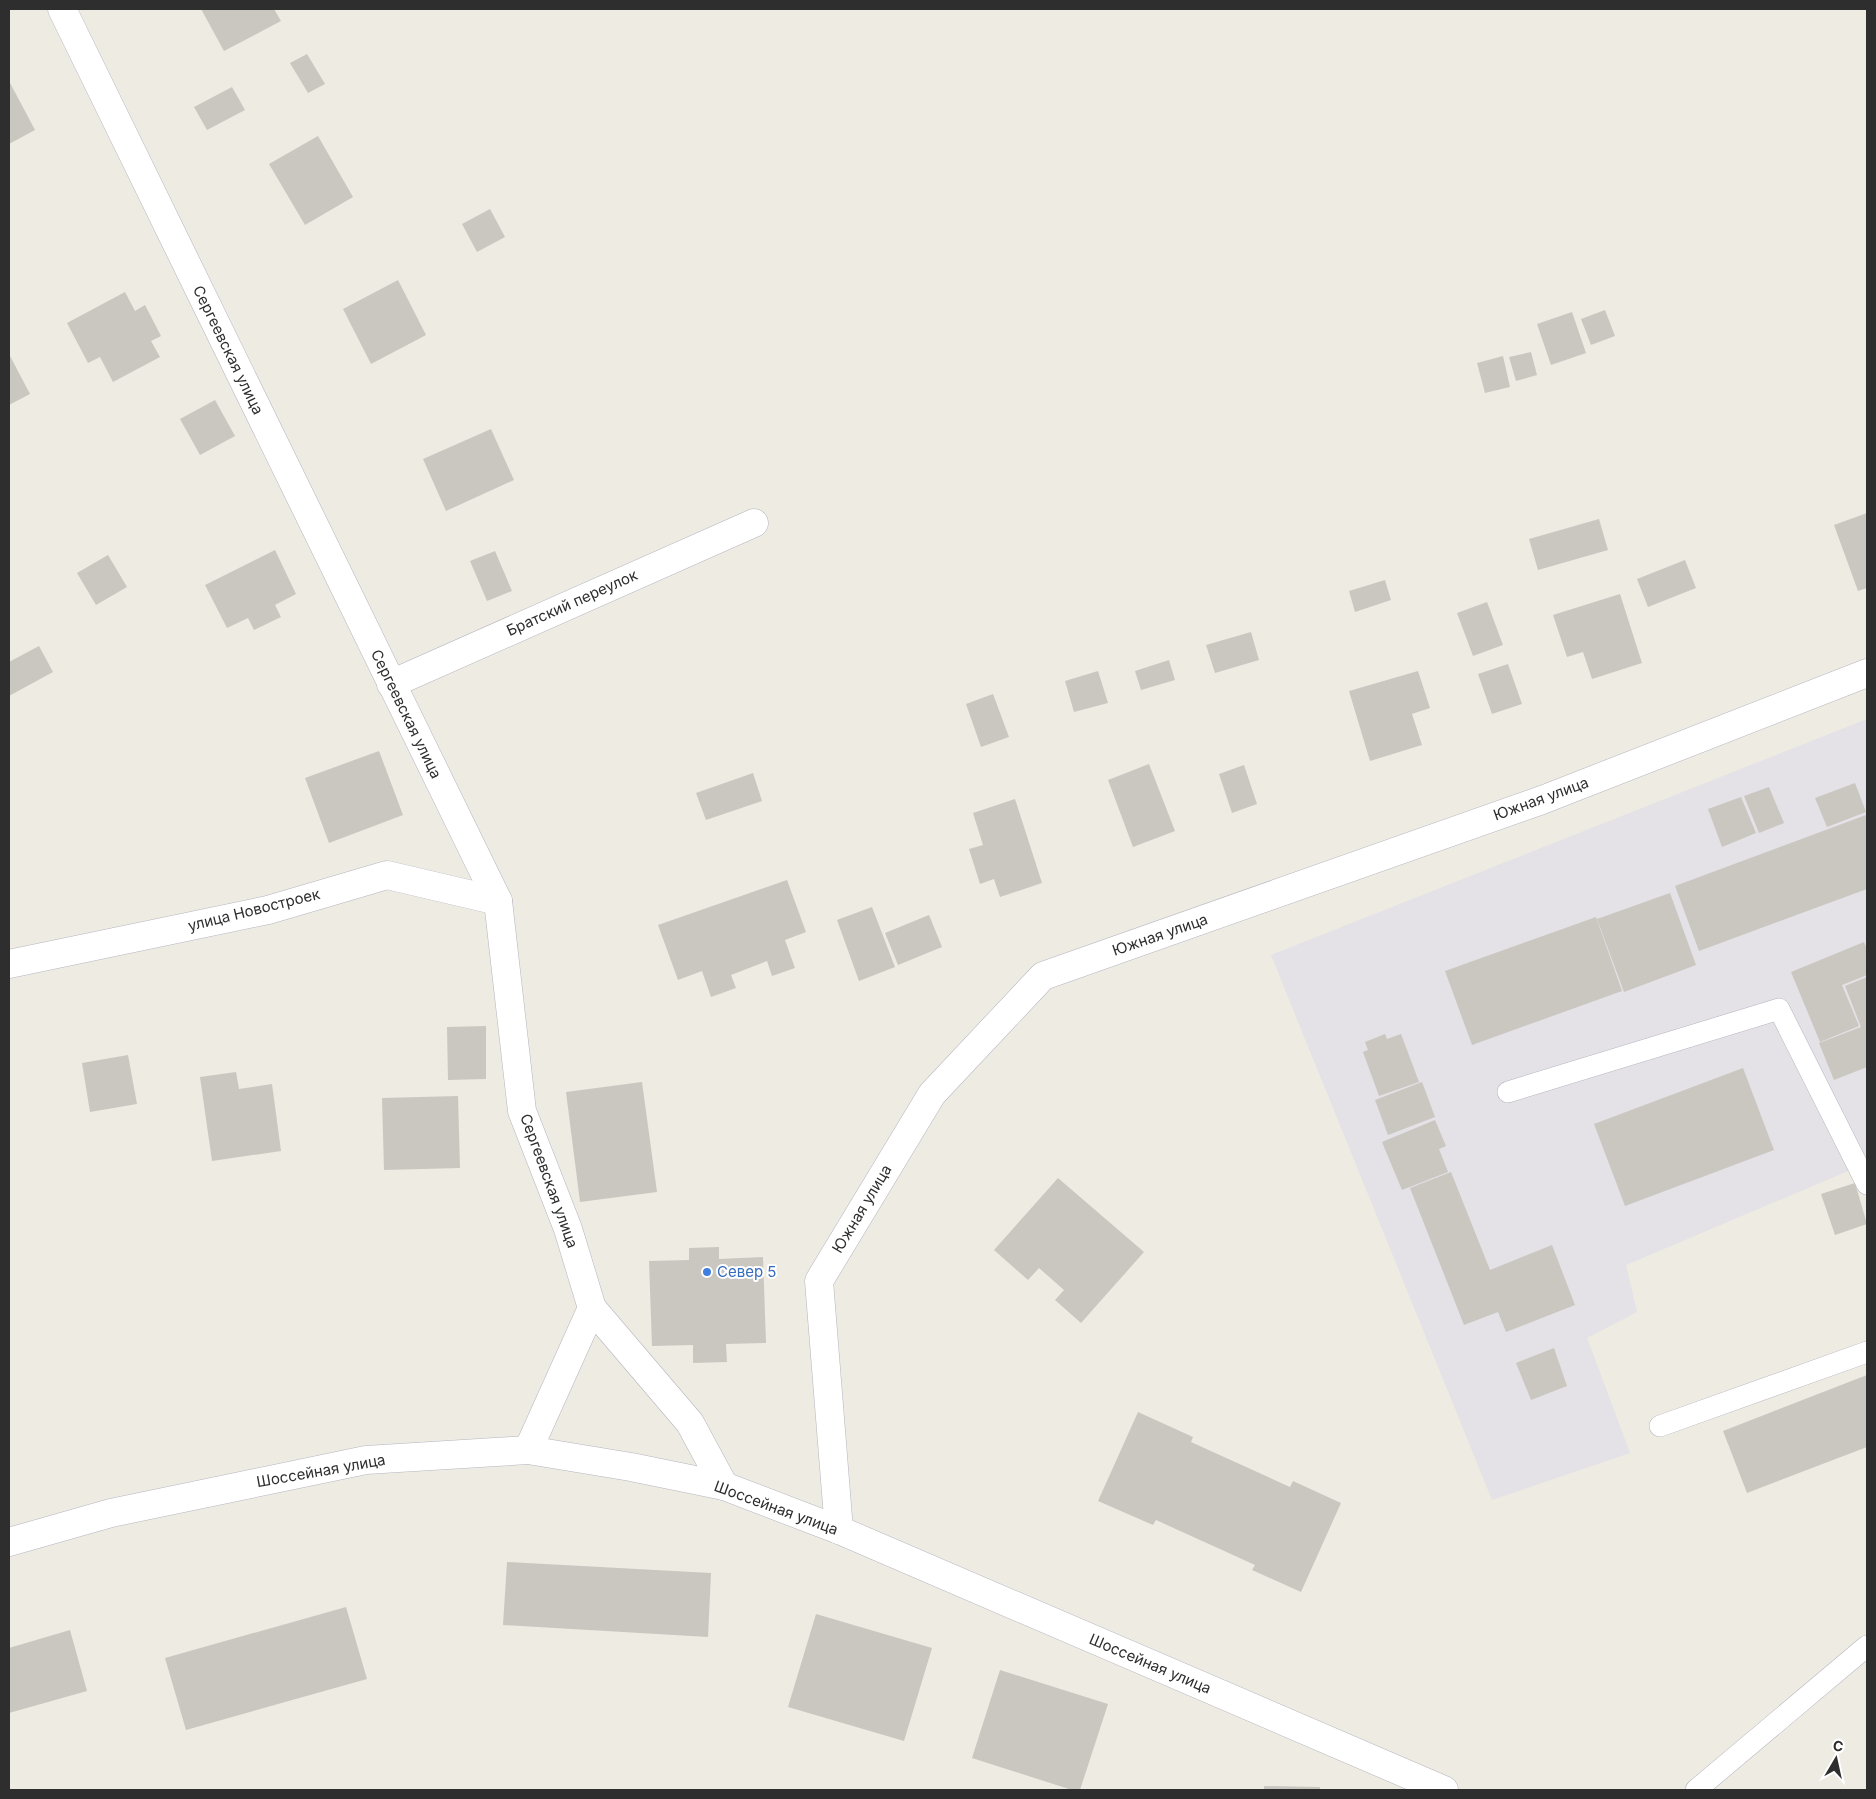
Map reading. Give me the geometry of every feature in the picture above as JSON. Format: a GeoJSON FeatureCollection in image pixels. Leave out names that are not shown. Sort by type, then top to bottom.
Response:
{"type":"FeatureCollection","features":[{"type":"Feature","properties":{"kind":"street","name":"Сергеевская улица"},"geometry":{"type":"LineString","coordinates":[[62,9],[498,901],[522,1111],[568,1230],[592,1308]]}},
{"type":"Feature","properties":{"kind":"street","name":"Братский переулок"},"geometry":{"type":"LineString","coordinates":[[391,684],[754,523]]}},
{"type":"Feature","properties":{"kind":"street","name":"Южная улица"},"geometry":{"type":"LineString","coordinates":[[839,1530],[819,1281],[932,1094],[1043,976],[1542,800],[1867,673]]}},
{"type":"Feature","properties":{"kind":"street","name":"улица Новостроек"},"geometry":{"type":"LineString","coordinates":[[9,964],[268,910],[387,875],[498,901]]}},
{"type":"Feature","properties":{"kind":"street"},"geometry":{"type":"LineString","coordinates":[[528,1450],[592,1308],[690,1423],[724,1486]]}},
{"type":"Feature","properties":{"kind":"street","name":"Шоссейная улица"},"geometry":{"type":"LineString","coordinates":[[9,1542],[110,1513],[366,1460],[528,1450],[631,1467],[724,1486],[839,1530],[1444,1790]]}},
{"type":"Feature","properties":{"kind":"lane"},"geometry":{"type":"LineString","coordinates":[[1508,1092],[1779,1009],[1867,1184]]}},
{"type":"Feature","properties":{"kind":"lane"},"geometry":{"type":"LineString","coordinates":[[1660,1426],[1867,1352]]}},
{"type":"Feature","properties":{"kind":"lane"},"geometry":{"type":"LineString","coordinates":[[1696,1790],[1867,1646]]}},
{"type":"Feature","properties":{"kind":"shaded area"},"geometry":{"type":"Polygon","coordinates":[[[1867,719],[1867,1163],[1626,1265],[1637,1312],[1587,1338],[1630,1453],[1492,1500],[1271,955],[1867,719]]]}},
{"type":"Feature","properties":{"kind":"building"},"geometry":{"type":"Polygon","coordinates":[[[201,9],[274,9],[281,21],[224,51],[201,9]]]}},
{"type":"Feature","properties":{"kind":"building"},"geometry":{"type":"Polygon","coordinates":[[[307,54],[325,84],[308,93],[290,63],[307,54]]]}},
{"type":"Feature","properties":{"kind":"building"},"geometry":{"type":"Polygon","coordinates":[[[9,81],[35,130],[9,144],[9,81]]]}},
{"type":"Feature","properties":{"kind":"building"},"geometry":{"type":"Polygon","coordinates":[[[232,87],[245,110],[207,130],[194,107],[232,87]]]}},
{"type":"Feature","properties":{"kind":"building"},"geometry":{"type":"Polygon","coordinates":[[[318,136],[353,197],[305,225],[269,164],[318,136]]]}},
{"type":"Feature","properties":{"kind":"building"},"geometry":{"type":"Polygon","coordinates":[[[490,209],[505,237],[477,252],[462,224],[490,209]]]}},
{"type":"Feature","properties":{"kind":"building"},"geometry":{"type":"Polygon","coordinates":[[[398,280],[426,335],[371,364],[343,309],[398,280]]]}},
{"type":"Feature","properties":{"kind":"building"},"geometry":{"type":"Polygon","coordinates":[[[125,292],[135,311],[145,305],[161,336],[151,341],[160,357],[113,382],[100,357],[88,363],[67,323],[125,292]]]}},
{"type":"Feature","properties":{"kind":"building"},"geometry":{"type":"Polygon","coordinates":[[[1605,310],[1615,336],[1591,345],[1581,319],[1605,310]]]}},
{"type":"Feature","properties":{"kind":"building"},"geometry":{"type":"Polygon","coordinates":[[[1572,312],[1586,353],[1551,365],[1537,324],[1572,312]]]}},
{"type":"Feature","properties":{"kind":"building"},"geometry":{"type":"Polygon","coordinates":[[[1531,352],[1537,375],[1516,381],[1509,357],[1531,352]]]}},
{"type":"Feature","properties":{"kind":"building"},"geometry":{"type":"Polygon","coordinates":[[[9,354],[30,394],[9,405],[9,354]]]}},
{"type":"Feature","properties":{"kind":"building"},"geometry":{"type":"Polygon","coordinates":[[[1503,356],[1510,387],[1485,393],[1477,363],[1503,356]]]}},
{"type":"Feature","properties":{"kind":"building"},"geometry":{"type":"Polygon","coordinates":[[[215,400],[235,436],[200,455],[180,419],[215,400]]]}},
{"type":"Feature","properties":{"kind":"building"},"geometry":{"type":"Polygon","coordinates":[[[491,429],[514,480],[446,511],[423,459],[491,429]]]}},
{"type":"Feature","properties":{"kind":"building"},"geometry":{"type":"Polygon","coordinates":[[[1867,513],[1867,588],[1858,591],[1834,525],[1867,513]]]}},
{"type":"Feature","properties":{"kind":"building"},"geometry":{"type":"Polygon","coordinates":[[[1599,519],[1608,550],[1538,570],[1529,539],[1599,519]]]}},
{"type":"Feature","properties":{"kind":"building"},"geometry":{"type":"Polygon","coordinates":[[[275,550],[296,594],[275,605],[281,617],[254,630],[248,618],[227,628],[205,585],[275,550]]]}},
{"type":"Feature","properties":{"kind":"building"},"geometry":{"type":"Polygon","coordinates":[[[495,551],[512,591],[487,601],[470,561],[495,551]]]}},
{"type":"Feature","properties":{"kind":"building"},"geometry":{"type":"Polygon","coordinates":[[[108,555],[127,587],[96,605],[77,573],[108,555]]]}},
{"type":"Feature","properties":{"kind":"building"},"geometry":{"type":"Polygon","coordinates":[[[1685,560],[1696,588],[1648,607],[1637,579],[1685,560]]]}},
{"type":"Feature","properties":{"kind":"building"},"geometry":{"type":"Polygon","coordinates":[[[1385,580],[1391,600],[1355,612],[1349,591],[1385,580]]]}},
{"type":"Feature","properties":{"kind":"building"},"geometry":{"type":"Polygon","coordinates":[[[1620,594],[1642,663],[1592,679],[1583,652],[1567,657],[1553,615],[1620,594]]]}},
{"type":"Feature","properties":{"kind":"building"},"geometry":{"type":"Polygon","coordinates":[[[1487,602],[1503,645],[1473,656],[1457,613],[1487,602]]]}},
{"type":"Feature","properties":{"kind":"building"},"geometry":{"type":"Polygon","coordinates":[[[1251,632],[1259,660],[1215,673],[1206,645],[1251,632]]]}},
{"type":"Feature","properties":{"kind":"building"},"geometry":{"type":"Polygon","coordinates":[[[39,646],[53,672],[9,696],[9,662],[39,646]]]}},
{"type":"Feature","properties":{"kind":"building"},"geometry":{"type":"Polygon","coordinates":[[[1169,660],[1175,680],[1141,690],[1135,671],[1169,660]]]}},
{"type":"Feature","properties":{"kind":"building"},"geometry":{"type":"Polygon","coordinates":[[[1508,664],[1522,704],[1492,714],[1478,674],[1508,664]]]}},
{"type":"Feature","properties":{"kind":"building"},"geometry":{"type":"Polygon","coordinates":[[[1098,671],[1108,703],[1074,712],[1065,681],[1098,671]]]}},
{"type":"Feature","properties":{"kind":"building"},"geometry":{"type":"Polygon","coordinates":[[[1418,671],[1430,708],[1412,714],[1422,745],[1370,761],[1349,691],[1418,671]]]}},
{"type":"Feature","properties":{"kind":"building"},"geometry":{"type":"Polygon","coordinates":[[[993,694],[1009,737],[981,747],[966,704],[993,694]]]}},
{"type":"Feature","properties":{"kind":"building"},"geometry":{"type":"Polygon","coordinates":[[[379,751],[403,815],[329,843],[305,778],[379,751]]]}},
{"type":"Feature","properties":{"kind":"building"},"geometry":{"type":"Polygon","coordinates":[[[1149,764],[1175,831],[1133,847],[1108,780],[1149,764]]]}},
{"type":"Feature","properties":{"kind":"building"},"geometry":{"type":"Polygon","coordinates":[[[1244,765],[1257,804],[1232,813],[1219,774],[1244,765]]]}},
{"type":"Feature","properties":{"kind":"building"},"geometry":{"type":"Polygon","coordinates":[[[753,773],[762,801],[706,820],[696,793],[753,773]]]}},
{"type":"Feature","properties":{"kind":"building"},"geometry":{"type":"Polygon","coordinates":[[[1855,783],[1866,812],[1827,827],[1815,798],[1855,783]]]}},
{"type":"Feature","properties":{"kind":"building"},"geometry":{"type":"Polygon","coordinates":[[[1769,787],[1784,823],[1759,833],[1744,796],[1769,787]]]}},
{"type":"Feature","properties":{"kind":"building"},"geometry":{"type":"Polygon","coordinates":[[[1741,797],[1756,833],[1722,847],[1708,809],[1741,797]]]}},
{"type":"Feature","properties":{"kind":"building"},"geometry":{"type":"Polygon","coordinates":[[[1015,799],[1042,883],[1000,897],[994,879],[980,884],[969,849],[983,845],[973,813],[1015,799]]]}},
{"type":"Feature","properties":{"kind":"building"},"geometry":{"type":"Polygon","coordinates":[[[1866,815],[1867,889],[1699,951],[1675,886],[1866,815]]]}},
{"type":"Feature","properties":{"kind":"building"},"geometry":{"type":"Polygon","coordinates":[[[787,880],[806,932],[785,940],[795,968],[772,976],[767,961],[731,975],[736,988],[711,997],[702,971],[678,980],[658,925],[787,880]]]}},
{"type":"Feature","properties":{"kind":"building"},"geometry":{"type":"Polygon","coordinates":[[[1670,893],[1696,965],[1624,992],[1597,919],[1670,893]]]}},
{"type":"Feature","properties":{"kind":"building"},"geometry":{"type":"Polygon","coordinates":[[[872,907],[895,967],[859,981],[837,920],[872,907]]]}},
{"type":"Feature","properties":{"kind":"building"},"geometry":{"type":"Polygon","coordinates":[[[929,915],[942,947],[898,965],[885,933],[929,915]]]}},
{"type":"Feature","properties":{"kind":"building"},"geometry":{"type":"Polygon","coordinates":[[[1596,917],[1622,991],[1472,1045],[1445,971],[1596,917]]]}},
{"type":"Feature","properties":{"kind":"building"},"geometry":{"type":"Polygon","coordinates":[[[1864,942],[1867,949],[1867,975],[1842,985],[1859,1026],[1820,1042],[1791,972],[1864,942]]]}},
{"type":"Feature","properties":{"kind":"building"},"geometry":{"type":"Polygon","coordinates":[[[1867,977],[1867,1067],[1834,1080],[1819,1043],[1861,1027],[1845,986],[1867,977]]]}},
{"type":"Feature","properties":{"kind":"building"},"geometry":{"type":"Polygon","coordinates":[[[486,1026],[486,1079],[448,1080],[447,1027],[486,1026]]]}},
{"type":"Feature","properties":{"kind":"building"},"geometry":{"type":"Polygon","coordinates":[[[1385,1034],[1387,1039],[1401,1034],[1419,1082],[1379,1096],[1363,1052],[1368,1050],[1365,1042],[1385,1034]]]}},
{"type":"Feature","properties":{"kind":"building"},"geometry":{"type":"Polygon","coordinates":[[[128,1055],[137,1104],[90,1112],[82,1063],[128,1055]]]}},
{"type":"Feature","properties":{"kind":"building"},"geometry":{"type":"Polygon","coordinates":[[[1743,1068],[1774,1150],[1625,1206],[1594,1124],[1743,1068]]]}},
{"type":"Feature","properties":{"kind":"building"},"geometry":{"type":"Polygon","coordinates":[[[236,1072],[239,1089],[272,1084],[281,1151],[212,1161],[200,1077],[236,1072]]]}},
{"type":"Feature","properties":{"kind":"building"},"geometry":{"type":"Polygon","coordinates":[[[642,1082],[657,1192],[580,1202],[566,1092],[642,1082]]]}},
{"type":"Feature","properties":{"kind":"building"},"geometry":{"type":"Polygon","coordinates":[[[1422,1082],[1435,1117],[1388,1135],[1375,1100],[1422,1082]]]}},
{"type":"Feature","properties":{"kind":"building"},"geometry":{"type":"Polygon","coordinates":[[[458,1096],[460,1168],[384,1170],[382,1098],[458,1096]]]}},
{"type":"Feature","properties":{"kind":"building"},"geometry":{"type":"Polygon","coordinates":[[[1435,1120],[1446,1146],[1439,1149],[1448,1172],[1402,1190],[1382,1142],[1435,1120]]]}},
{"type":"Feature","properties":{"kind":"building"},"geometry":{"type":"Polygon","coordinates":[[[1451,1172],[1490,1270],[1552,1245],[1575,1305],[1506,1332],[1498,1312],[1464,1325],[1410,1188],[1451,1172]]]}},
{"type":"Feature","properties":{"kind":"building"},"geometry":{"type":"Polygon","coordinates":[[[1058,1178],[1144,1252],[1081,1323],[1055,1300],[1064,1290],[1039,1268],[1028,1280],[994,1250],[1058,1178]]]}},
{"type":"Feature","properties":{"kind":"building"},"geometry":{"type":"Polygon","coordinates":[[[1855,1183],[1867,1224],[1835,1235],[1821,1194],[1855,1183]]]}},
{"type":"Feature","properties":{"kind":"building"},"geometry":{"type":"Polygon","coordinates":[[[719,1247],[719,1259],[763,1257],[766,1343],[726,1344],[727,1362],[693,1363],[693,1345],[652,1346],[649,1261],[689,1260],[689,1248],[719,1247]]]}},
{"type":"Feature","properties":{"kind":"building"},"geometry":{"type":"Polygon","coordinates":[[[1554,1348],[1567,1386],[1531,1400],[1516,1363],[1554,1348]]]}},
{"type":"Feature","properties":{"kind":"building"},"geometry":{"type":"Polygon","coordinates":[[[1867,1375],[1867,1447],[1747,1493],[1723,1431],[1867,1375]]]}},
{"type":"Feature","properties":{"kind":"building"},"geometry":{"type":"Polygon","coordinates":[[[1138,1412],[1193,1437],[1191,1442],[1290,1487],[1293,1481],[1341,1503],[1301,1592],[1252,1570],[1255,1565],[1156,1520],[1153,1525],[1098,1501],[1138,1412]]]}},
{"type":"Feature","properties":{"kind":"building"},"geometry":{"type":"Polygon","coordinates":[[[507,1562],[711,1573],[708,1637],[503,1625],[507,1562]]]}},
{"type":"Feature","properties":{"kind":"building"},"geometry":{"type":"Polygon","coordinates":[[[346,1607],[367,1679],[186,1730],[165,1658],[346,1607]]]}},
{"type":"Feature","properties":{"kind":"building"},"geometry":{"type":"Polygon","coordinates":[[[816,1614],[932,1648],[904,1741],[788,1707],[816,1614]]]}},
{"type":"Feature","properties":{"kind":"building"},"geometry":{"type":"Polygon","coordinates":[[[70,1630],[87,1691],[9,1713],[9,1648],[70,1630]]]}},
{"type":"Feature","properties":{"kind":"building"},"geometry":{"type":"Polygon","coordinates":[[[1000,1670],[1108,1704],[1080,1790],[1072,1790],[972,1758],[1000,1670]]]}},
{"type":"Feature","properties":{"kind":"building"},"geometry":{"type":"Polygon","coordinates":[[[1264,1786],[1320,1787],[1320,1790],[1264,1790],[1264,1786]]]}},
{"type":"Feature","properties":{"kind":"place","name":"Север 5"},"geometry":{"type":"Point","coordinates":[707,1272]}}]}
